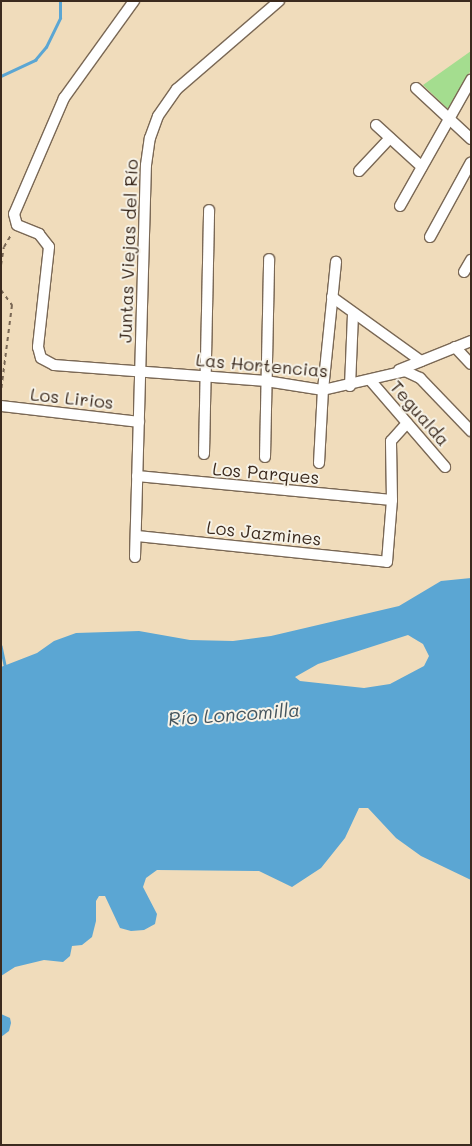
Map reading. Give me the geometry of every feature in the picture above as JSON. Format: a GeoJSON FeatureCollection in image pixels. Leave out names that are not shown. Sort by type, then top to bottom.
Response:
{"type":"FeatureCollection","features":[{"type":"Feature","properties":{"kind":"street"},"geometry":{"type":"LineString","coordinates":[[17,225],[14,218],[16,208],[64,98],[134,1]]}},
{"type":"Feature","properties":{"kind":"street","name":"Juntas Viejas del Río"},"geometry":{"type":"LineString","coordinates":[[134,557],[137,536],[146,165],[150,138],[158,116],[177,88],[279,1]]}},
{"type":"Feature","properties":{"kind":"street"},"geometry":{"type":"LineString","coordinates":[[400,206],[471,80]]}},
{"type":"Feature","properties":{"kind":"street"},"geometry":{"type":"LineString","coordinates":[[416,88],[471,139]]}},
{"type":"Feature","properties":{"kind":"street"},"geometry":{"type":"LineString","coordinates":[[376,125],[422,167]]}},
{"type":"Feature","properties":{"kind":"street"},"geometry":{"type":"LineString","coordinates":[[359,171],[390,138]]}},
{"type":"Feature","properties":{"kind":"street"},"geometry":{"type":"LineString","coordinates":[[430,237],[471,162]]}},
{"type":"Feature","properties":{"kind":"street"},"geometry":{"type":"LineString","coordinates":[[204,454],[209,210]]}},
{"type":"Feature","properties":{"kind":"street","name":"Las Hortencias"},"geometry":{"type":"LineString","coordinates":[[17,225],[39,234],[49,247],[38,347],[41,358],[54,365],[266,381],[323,390],[350,386],[398,371],[471,340]]}},
{"type":"Feature","properties":{"kind":"street"},"geometry":{"type":"LineString","coordinates":[[264,457],[268,259]]}},
{"type":"Feature","properties":{"kind":"street"},"geometry":{"type":"LineString","coordinates":[[464,272],[471,260]]}},
{"type":"Feature","properties":{"kind":"street"},"geometry":{"type":"LineString","coordinates":[[319,463],[323,390],[336,262]]}},
{"type":"Feature","properties":{"kind":"street"},"geometry":{"type":"LineString","coordinates":[[332,297],[421,361]]}},
{"type":"Feature","properties":{"kind":"street"},"geometry":{"type":"LineString","coordinates":[[350,386],[353,313]]}},
{"type":"Feature","properties":{"kind":"street"},"geometry":{"type":"LineString","coordinates":[[456,347],[471,364]]}},
{"type":"Feature","properties":{"kind":"street"},"geometry":{"type":"LineString","coordinates":[[398,371],[420,378],[471,431]]}},
{"type":"Feature","properties":{"kind":"street","name":"Tegualda"},"geometry":{"type":"LineString","coordinates":[[370,380],[445,467]]}},
{"type":"Feature","properties":{"kind":"street","name":"Los Lirios"},"geometry":{"type":"LineString","coordinates":[[1,406],[139,422]]}},
{"type":"Feature","properties":{"kind":"street"},"geometry":{"type":"LineString","coordinates":[[392,500],[390,441],[407,423]]}},
{"type":"Feature","properties":{"kind":"street","name":"Los Parques"},"geometry":{"type":"LineString","coordinates":[[137,476],[392,500]]}},
{"type":"Feature","properties":{"kind":"street","name":"Los Jazmines"},"geometry":{"type":"LineString","coordinates":[[137,536],[387,562],[392,500]]}},
{"type":"Feature","properties":{"kind":"path"},"geometry":{"type":"LineString","coordinates":[[1,265],[4,248],[17,225]]}},
{"type":"Feature","properties":{"kind":"path"},"geometry":{"type":"LineString","coordinates":[[1,290],[12,305],[1,391]]}},
{"type":"Feature","properties":{"kind":"green space"},"geometry":{"type":"Polygon","coordinates":[[[471,51],[471,70],[448,109],[423,85],[471,51]]]}},
{"type":"Feature","properties":{"kind":"water","name":"Río Loncomilla"},"geometry":{"type":"Polygon","coordinates":[[[471,578],[471,880],[421,856],[396,838],[368,808],[359,808],[345,838],[321,868],[292,887],[259,871],[157,870],[146,878],[143,887],[157,914],[155,924],[144,930],[131,931],[120,928],[105,896],[99,896],[96,901],[96,921],[92,937],[82,945],[72,946],[70,956],[63,962],[44,960],[15,967],[1,976],[1,667],[37,653],[54,641],[76,633],[139,631],[190,640],[233,641],[271,636],[399,606],[441,581],[471,578]],[[408,635],[318,664],[295,677],[300,681],[364,688],[390,684],[424,666],[429,656],[423,644],[408,635]]]}},
{"type":"Feature","properties":{"kind":"water"},"geometry":{"type":"Polygon","coordinates":[[[1,1014],[10,1018],[11,1023],[9,1031],[1,1037],[1,1014]]]}},
{"type":"Feature","properties":{"kind":"waterway"},"geometry":{"type":"LineString","coordinates":[[1,76],[35,60],[46,47],[60,18],[60,1]]}},
{"type":"Feature","properties":{"kind":"waterway"},"geometry":{"type":"LineString","coordinates":[[1,646],[6,669]]}}]}
